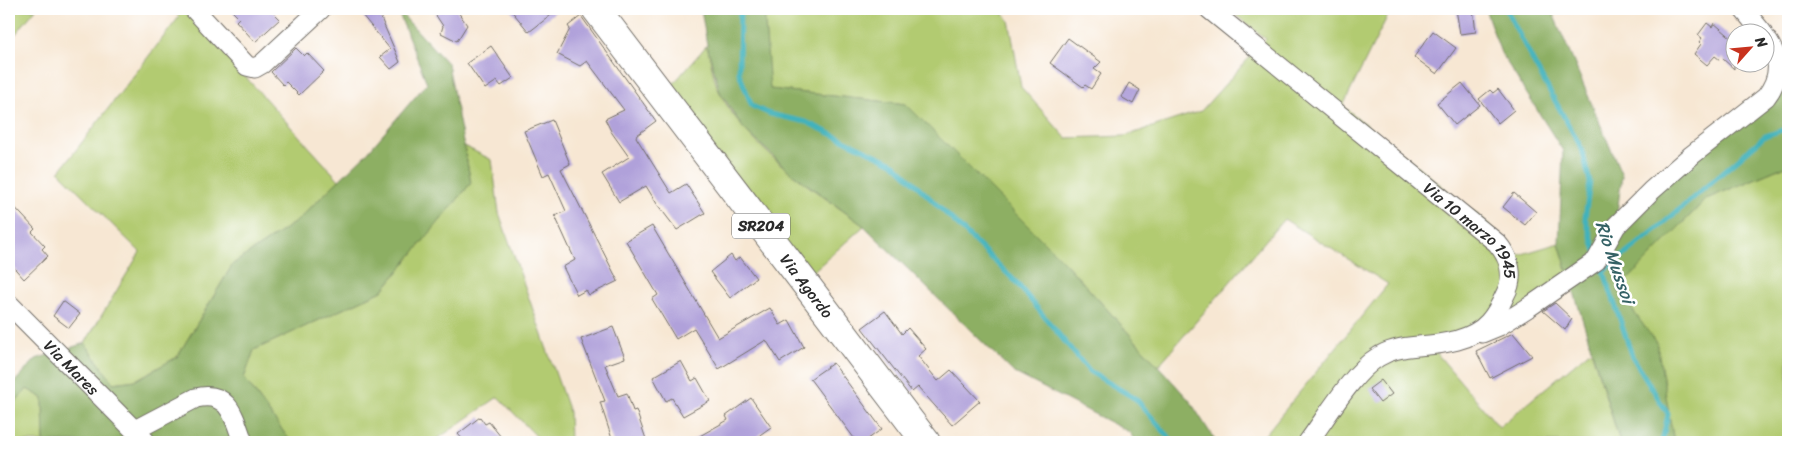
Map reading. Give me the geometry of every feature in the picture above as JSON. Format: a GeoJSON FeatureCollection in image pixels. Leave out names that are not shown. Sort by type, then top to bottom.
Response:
{"type":"FeatureCollection","features":[{"type":"Feature","properties":{"kind":"main road","name":"Via Agordo"},"geometry":{"type":"LineString","coordinates":[[596,9],[926,442]]}},
{"type":"Feature","properties":{"kind":"street"},"geometry":{"type":"LineString","coordinates":[[194,9],[247,66],[255,68],[262,64],[320,9]]}},
{"type":"Feature","properties":{"kind":"street","name":"Via 10 marzo 1945"},"geometry":{"type":"LineString","coordinates":[[1209,9],[1497,243],[1504,251],[1510,269],[1510,281],[1507,292],[1491,320],[1470,335],[1445,343],[1403,348],[1380,355],[1360,371],[1308,442]]}},
{"type":"Feature","properties":{"kind":"street"},"geometry":{"type":"LineString","coordinates":[[1743,9],[1754,22]]}},
{"type":"Feature","properties":{"kind":"street"},"geometry":{"type":"LineString","coordinates":[[1470,335],[1486,332],[1499,326],[1599,256],[1616,226],[1652,191],[1692,156],[1766,97],[1774,86],[1778,71],[1774,50]]}},
{"type":"Feature","properties":{"kind":"street","name":"Via Mares"},"geometry":{"type":"LineString","coordinates":[[9,304],[141,436]]}},
{"type":"Feature","properties":{"kind":"street"},"geometry":{"type":"LineString","coordinates":[[141,436],[196,398],[215,396],[229,407],[243,442]]}},
{"type":"Feature","properties":{"kind":"green space"},"geometry":{"type":"Polygon","coordinates":[[[9,9],[36,9],[9,42],[9,9]]]}},
{"type":"Feature","properties":{"kind":"green space"},"geometry":{"type":"Polygon","coordinates":[[[172,9],[184,9],[339,180],[297,221],[233,264],[177,357],[136,380],[112,383],[85,343],[140,252],[59,172],[179,17],[172,9]]]}},
{"type":"Feature","properties":{"kind":"green space"},"geometry":{"type":"Polygon","coordinates":[[[397,9],[448,64],[471,183],[382,291],[254,350],[244,378],[291,442],[44,442],[43,398],[27,389],[9,409],[9,388],[36,359],[85,343],[113,383],[136,380],[177,357],[233,264],[297,221],[367,153],[427,83],[397,9]]]}},
{"type":"Feature","properties":{"kind":"green space"},"geometry":{"type":"Polygon","coordinates":[[[701,9],[764,9],[770,89],[906,104],[1066,264],[1190,401],[1216,442],[1136,442],[1129,432],[1013,372],[864,226],[789,171],[743,128],[720,92],[707,45],[701,9]]]}},
{"type":"Feature","properties":{"kind":"green space"},"geometry":{"type":"Polygon","coordinates":[[[764,9],[999,9],[1009,20],[1021,87],[1066,138],[1125,136],[1201,111],[1266,39],[1228,9],[1391,9],[1343,106],[1484,220],[1519,255],[1559,243],[1571,283],[1434,350],[1499,427],[1591,350],[1620,442],[1259,442],[1388,284],[1284,219],[1158,366],[1066,264],[906,104],[769,89],[764,9]]]}},
{"type":"Feature","properties":{"kind":"green space"},"geometry":{"type":"Polygon","coordinates":[[[1485,9],[1551,9],[1622,175],[1617,213],[1788,72],[1788,165],[1706,199],[1618,290],[1657,344],[1674,442],[1620,442],[1559,243],[1563,151],[1501,53],[1485,9]]]}},
{"type":"Feature","properties":{"kind":"green space"},"geometry":{"type":"Polygon","coordinates":[[[707,45],[720,93],[732,113],[747,132],[784,167],[864,226],[809,275],[667,91],[707,45]]]}},
{"type":"Feature","properties":{"kind":"green space"},"geometry":{"type":"Polygon","coordinates":[[[464,146],[492,160],[499,213],[569,412],[570,442],[542,442],[498,397],[433,442],[291,442],[244,378],[254,350],[382,291],[471,183],[464,146]]]}},
{"type":"Feature","properties":{"kind":"green space"},"geometry":{"type":"Polygon","coordinates":[[[1788,165],[1788,442],[1674,442],[1668,414],[1617,290],[1706,199],[1788,165]]]}},
{"type":"Feature","properties":{"kind":"green space"},"geometry":{"type":"Polygon","coordinates":[[[27,389],[43,398],[44,442],[9,442],[9,409],[27,389]]]}},
{"type":"Feature","properties":{"kind":"building"},"geometry":{"type":"Polygon","coordinates":[[[230,9],[270,9],[280,19],[255,42],[236,21],[239,18],[230,9]]]}},
{"type":"Feature","properties":{"kind":"building"},"geometry":{"type":"Polygon","coordinates":[[[357,9],[377,9],[400,62],[391,69],[380,57],[390,49],[357,9]]]}},
{"type":"Feature","properties":{"kind":"building"},"geometry":{"type":"Polygon","coordinates":[[[445,9],[456,9],[467,25],[457,41],[441,33],[443,26],[435,14],[445,9]]]}},
{"type":"Feature","properties":{"kind":"building"},"geometry":{"type":"Polygon","coordinates":[[[510,9],[559,9],[529,32],[510,9]]]}},
{"type":"Feature","properties":{"kind":"building"},"geometry":{"type":"Polygon","coordinates":[[[1456,9],[1473,9],[1476,32],[1460,34],[1456,9]]]}},
{"type":"Feature","properties":{"kind":"building"},"geometry":{"type":"Polygon","coordinates":[[[581,16],[656,121],[636,137],[671,193],[686,184],[705,213],[677,230],[646,186],[619,202],[602,174],[629,157],[612,133],[605,119],[624,110],[587,61],[580,66],[557,54],[570,29],[568,26],[581,16]]]}},
{"type":"Feature","properties":{"kind":"building"},"geometry":{"type":"Polygon","coordinates":[[[1707,23],[1712,27],[1714,23],[1724,32],[1724,60],[1722,58],[1720,60],[1715,56],[1707,65],[1694,54],[1701,44],[1699,42],[1702,38],[1698,35],[1707,23]]]}},
{"type":"Feature","properties":{"kind":"building"},"geometry":{"type":"Polygon","coordinates":[[[1433,31],[1456,48],[1437,74],[1414,57],[1433,31]]]}},
{"type":"Feature","properties":{"kind":"building"},"geometry":{"type":"Polygon","coordinates":[[[1068,38],[1101,62],[1094,69],[1101,74],[1091,89],[1085,85],[1083,87],[1050,63],[1068,38]]]}},
{"type":"Feature","properties":{"kind":"building"},"geometry":{"type":"Polygon","coordinates":[[[491,46],[513,78],[501,86],[497,81],[485,89],[467,63],[491,46]]]}},
{"type":"Feature","properties":{"kind":"building"},"geometry":{"type":"Polygon","coordinates":[[[296,48],[304,56],[307,53],[324,71],[299,95],[286,82],[283,85],[271,72],[296,48]]]}},
{"type":"Feature","properties":{"kind":"building"},"geometry":{"type":"Polygon","coordinates":[[[1129,83],[1140,90],[1133,104],[1121,97],[1129,83]]]}},
{"type":"Feature","properties":{"kind":"building"},"geometry":{"type":"Polygon","coordinates":[[[1462,83],[1480,105],[1455,125],[1437,103],[1462,83]]]}},
{"type":"Feature","properties":{"kind":"building"},"geometry":{"type":"Polygon","coordinates":[[[1498,89],[1514,110],[1498,123],[1479,99],[1490,90],[1493,93],[1498,89]]]}},
{"type":"Feature","properties":{"kind":"building"},"geometry":{"type":"Polygon","coordinates":[[[552,120],[570,164],[561,169],[618,281],[589,295],[586,290],[577,295],[563,267],[575,260],[555,216],[566,211],[549,173],[543,176],[524,131],[552,120]]]}},
{"type":"Feature","properties":{"kind":"building"},"geometry":{"type":"Polygon","coordinates":[[[1514,193],[1536,212],[1525,225],[1503,207],[1514,193]]]}},
{"type":"Feature","properties":{"kind":"building"},"geometry":{"type":"Polygon","coordinates":[[[9,201],[35,229],[32,232],[45,246],[42,249],[48,256],[24,279],[9,262],[9,201]]]}},
{"type":"Feature","properties":{"kind":"building"},"geometry":{"type":"Polygon","coordinates":[[[652,226],[718,338],[770,308],[780,325],[789,320],[804,347],[780,362],[766,340],[719,369],[694,328],[676,339],[652,299],[658,295],[626,241],[652,226]]]}},
{"type":"Feature","properties":{"kind":"building"},"geometry":{"type":"Polygon","coordinates":[[[731,255],[735,261],[740,257],[756,278],[730,298],[710,272],[731,255]]]}},
{"type":"Feature","properties":{"kind":"building"},"geometry":{"type":"Polygon","coordinates":[[[63,301],[80,314],[69,328],[53,316],[63,301]]]}},
{"type":"Feature","properties":{"kind":"building"},"geometry":{"type":"Polygon","coordinates":[[[1555,303],[1572,319],[1565,330],[1543,311],[1555,303]]]}},
{"type":"Feature","properties":{"kind":"building"},"geometry":{"type":"Polygon","coordinates":[[[885,311],[902,334],[908,328],[926,349],[918,356],[938,381],[951,370],[980,401],[952,425],[918,387],[912,392],[862,328],[885,311]]]}},
{"type":"Feature","properties":{"kind":"building"},"geometry":{"type":"Polygon","coordinates":[[[613,327],[625,358],[605,365],[618,396],[627,393],[633,411],[636,410],[646,439],[636,442],[613,442],[600,402],[605,401],[581,339],[613,327]]]}},
{"type":"Feature","properties":{"kind":"building"},"geometry":{"type":"Polygon","coordinates":[[[1513,333],[1532,356],[1490,378],[1476,351],[1513,333]]]}},
{"type":"Feature","properties":{"kind":"building"},"geometry":{"type":"Polygon","coordinates":[[[681,361],[692,381],[697,378],[710,401],[683,416],[672,398],[666,401],[653,377],[681,361]]]}},
{"type":"Feature","properties":{"kind":"building"},"geometry":{"type":"Polygon","coordinates":[[[833,363],[882,429],[864,442],[857,442],[810,379],[833,363]]]}},
{"type":"Feature","properties":{"kind":"building"},"geometry":{"type":"Polygon","coordinates":[[[1381,380],[1392,394],[1380,403],[1369,389],[1381,380]]]}},
{"type":"Feature","properties":{"kind":"building"},"geometry":{"type":"Polygon","coordinates":[[[751,398],[771,427],[750,442],[689,442],[728,420],[726,416],[751,398]]]}},
{"type":"Feature","properties":{"kind":"building"},"geometry":{"type":"Polygon","coordinates":[[[480,417],[485,424],[489,422],[505,442],[465,442],[458,434],[480,417]]]}},
{"type":"Feature","properties":{"kind":"waterway"},"geometry":{"type":"LineString","coordinates":[[740,9],[739,73],[752,106],[770,114],[806,122],[895,164],[1015,281],[1089,371],[1136,399],[1173,442]]}},
{"type":"Feature","properties":{"kind":"waterway","name":"Rio Mussoi"},"geometry":{"type":"LineString","coordinates":[[1506,9],[1582,149],[1590,182],[1585,218],[1596,251]]}},
{"type":"Feature","properties":{"kind":"waterway"},"geometry":{"type":"LineString","coordinates":[[1603,272],[1658,228],[1765,136],[1788,128]]}},
{"type":"Feature","properties":{"kind":"waterway","name":"Rio Mussoi"},"geometry":{"type":"LineString","coordinates":[[1601,263],[1633,358],[1668,414],[1662,442]]}}]}
